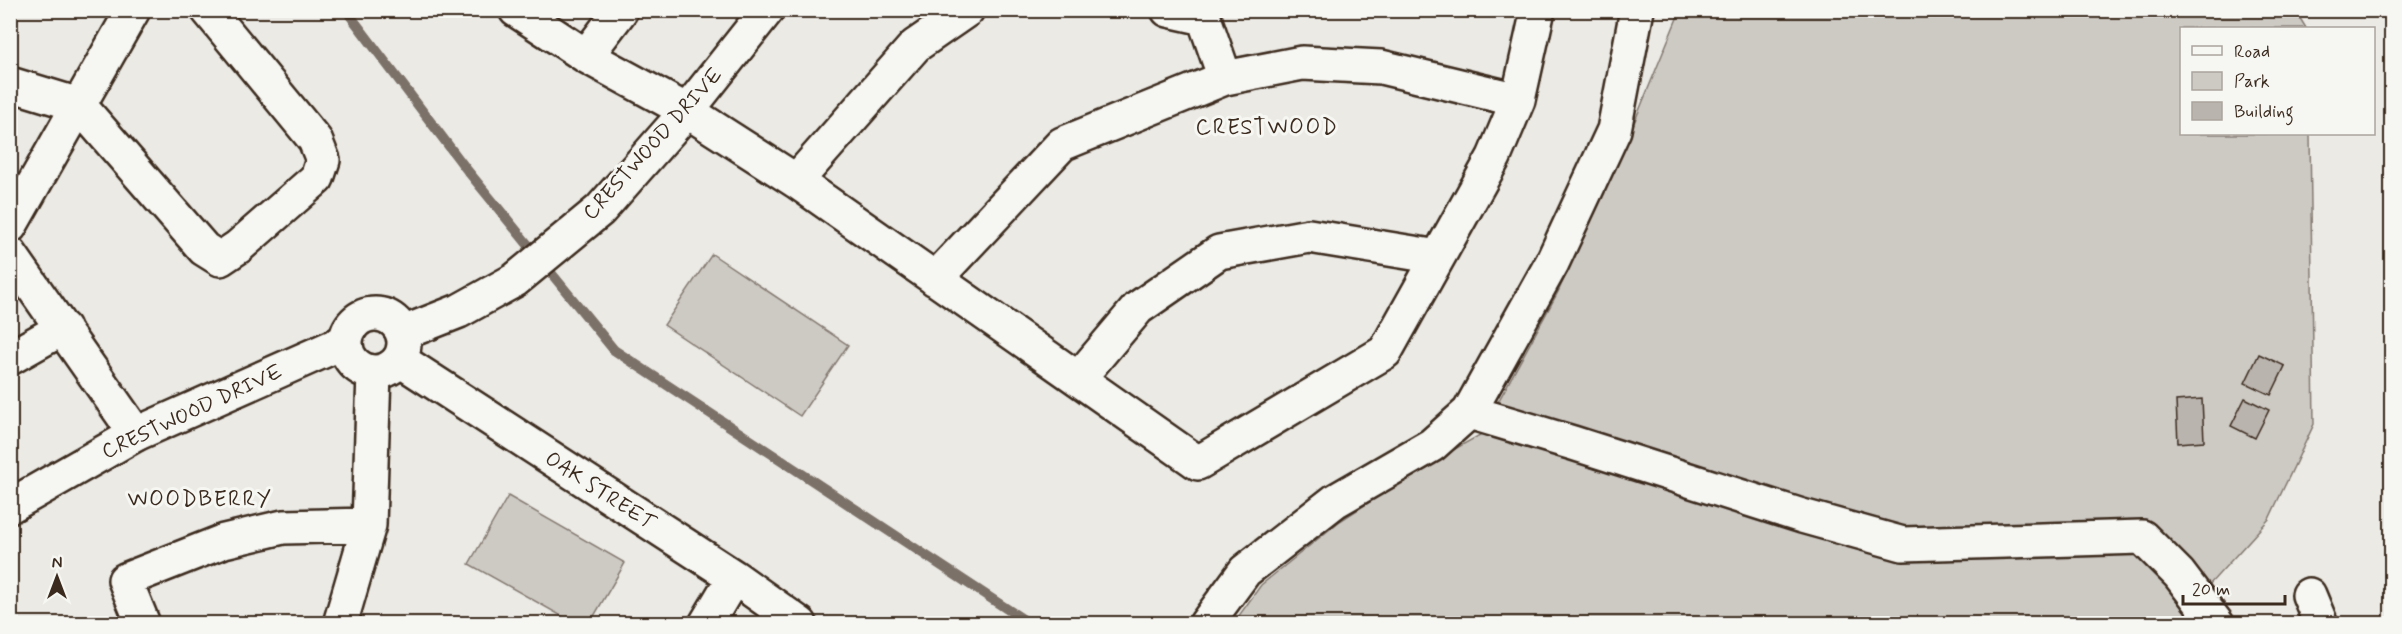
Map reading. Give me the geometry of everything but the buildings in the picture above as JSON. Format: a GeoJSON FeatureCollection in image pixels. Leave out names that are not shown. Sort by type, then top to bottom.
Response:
{"type":"FeatureCollection","features":[{"type":"Feature","properties":{"kind":"street"},"geometry":{"type":"LineString","coordinates":[[10,226],[133,10]]}},
{"type":"Feature","properties":{"kind":"street"},"geometry":{"type":"LineString","coordinates":[[10,84],[79,105],[204,249],[220,259],[238,247],[316,178],[323,160],[315,140],[208,10]]}},
{"type":"Feature","properties":{"kind":"street"},"geometry":{"type":"LineString","coordinates":[[516,10],[586,56],[687,111],[796,181],[1198,463],[1385,352],[1494,156],[1518,100],[1538,10]]}},
{"type":"Feature","properties":{"kind":"street"},"geometry":{"type":"LineString","coordinates":[[586,56],[621,10]]}},
{"type":"Feature","properties":{"kind":"street","name":"CRESTWOOD DRIVE"},"geometry":{"type":"LineString","coordinates":[[393,355],[459,311],[515,280],[600,210],[687,111],[766,10]]}},
{"type":"Feature","properties":{"kind":"street"},"geometry":{"type":"LineString","coordinates":[[796,181],[915,46],[967,10]]}},
{"type":"Feature","properties":{"kind":"street"},"geometry":{"type":"LineString","coordinates":[[1168,10],[1204,18],[1225,78]]}},
{"type":"Feature","properties":{"kind":"street"},"geometry":{"type":"LineString","coordinates":[[1206,624],[1245,571],[1335,501],[1432,445],[1469,412],[1552,262],[1614,130],[1637,10]]}},
{"type":"Feature","properties":{"kind":"street"},"geometry":{"type":"LineString","coordinates":[[936,279],[1062,144],[1225,78],[1302,63],[1381,67],[1518,100]]}},
{"type":"Feature","properties":{"kind":"street"},"geometry":{"type":"LineString","coordinates":[[1078,379],[1138,308],[1219,252],[1309,236],[1438,258]]}},
{"type":"Feature","properties":{"kind":"street"},"geometry":{"type":"LineString","coordinates":[[10,254],[136,434]]}},
{"type":"Feature","properties":{"kind":"street"},"geometry":{"type":"LineString","coordinates":[[340,624],[369,525],[393,355],[394,320],[379,314],[364,316],[352,326],[346,340],[349,356],[359,368],[393,355]]}},
{"type":"Feature","properties":{"kind":"street"},"geometry":{"type":"LineString","coordinates":[[10,358],[63,328]]}},
{"type":"Feature","properties":{"kind":"street","name":"CRESTWOOD DRIVE"},"geometry":{"type":"LineString","coordinates":[[10,506],[136,434],[346,340]]}},
{"type":"Feature","properties":{"kind":"street","name":"OAK STREET"},"geometry":{"type":"LineString","coordinates":[[393,355],[734,577],[800,624]]}},
{"type":"Feature","properties":{"kind":"street"},"geometry":{"type":"LineString","coordinates":[[1469,412],[1802,516],[1903,544],[2142,537],[2179,574],[2217,624]]}},
{"type":"Feature","properties":{"kind":"street"},"geometry":{"type":"LineString","coordinates":[[143,624],[125,580],[224,541],[283,527],[369,525]]}},
{"type":"Feature","properties":{"kind":"street"},"geometry":{"type":"LineString","coordinates":[[706,624],[734,577]]}},
{"type":"Feature","properties":{"kind":"green space"},"geometry":{"type":"Polygon","coordinates":[[[2295,10],[2305,27],[2180,27],[2180,135],[2310,135],[2314,424],[2269,519],[2209,585],[2181,600],[2201,623],[1233,624],[1261,585],[1340,521],[1430,463],[1480,435],[1558,292],[1625,145],[1680,11],[2295,10]]]}},
{"type":"Feature","properties":{"kind":"green space"},"geometry":{"type":"Polygon","coordinates":[[[712,254],[848,345],[800,416],[664,325],[712,254]]]}},
{"type":"Feature","properties":{"kind":"green space"},"geometry":{"type":"Polygon","coordinates":[[[508,496],[625,563],[590,623],[574,623],[469,564],[508,496]]]}},
{"type":"Feature","properties":{"kind":"waterway"},"geometry":{"type":"LineString","coordinates":[[346,10],[467,170],[614,350],[1030,624]]}},
{"type":"Feature","properties":{"kind":"district","name":"CRESTWOOD"},"geometry":{"type":"Point","coordinates":[1267,128]}},
{"type":"Feature","properties":{"kind":"district","name":"WOODBERRY"},"geometry":{"type":"Point","coordinates":[200,500]}}]}
